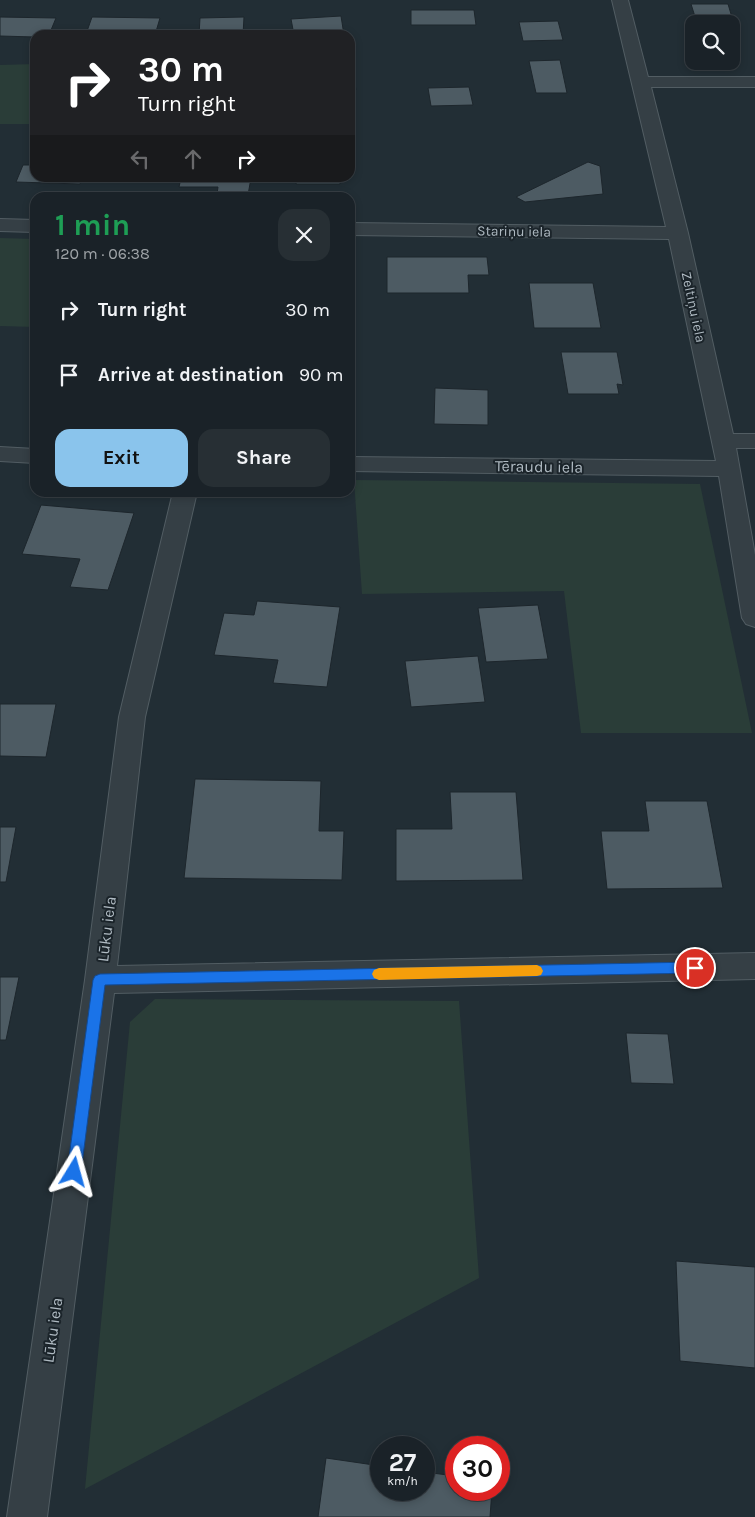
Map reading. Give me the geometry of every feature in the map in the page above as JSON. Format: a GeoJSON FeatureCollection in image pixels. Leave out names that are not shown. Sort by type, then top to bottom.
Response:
{"type":"FeatureCollection","features":[{"type":"Feature","properties":{"kind":"street","name":"Zeltiņu iela"},"geometry":{"type":"LineString","coordinates":[[620,0],[678,233],[724,441],[747,583],[755,618]]}},
{"type":"Feature","properties":{"kind":"street"},"geometry":{"type":"LineString","coordinates":[[641,82],[755,82]]}},
{"type":"Feature","properties":{"kind":"street"},"geometry":{"type":"LineString","coordinates":[[0,226],[30,226]]}},
{"type":"Feature","properties":{"kind":"street","name":"Stariņu iela"},"geometry":{"type":"LineString","coordinates":[[355,229],[678,233]]}},
{"type":"Feature","properties":{"kind":"street"},"geometry":{"type":"LineString","coordinates":[[724,441],[755,441]]}},
{"type":"Feature","properties":{"kind":"street"},"geometry":{"type":"LineString","coordinates":[[0,454],[30,456]]}},
{"type":"Feature","properties":{"kind":"street","name":"Tēraudu iela"},"geometry":{"type":"LineString","coordinates":[[355,464],[728,468]]}},
{"type":"Feature","properties":{"kind":"street","name":"Lūku iela"},"geometry":{"type":"LineString","coordinates":[[27,1517],[100,980],[132,717],[184,497]]}},
{"type":"Feature","properties":{"kind":"street"},"geometry":{"type":"LineString","coordinates":[[100,980],[755,966]]}},
{"type":"Feature","properties":{"kind":"green space"},"geometry":{"type":"Polygon","coordinates":[[[30,64],[30,124],[0,124],[0,65],[30,64]]]}},
{"type":"Feature","properties":{"kind":"green space"},"geometry":{"type":"Polygon","coordinates":[[[0,238],[30,239],[30,327],[0,326],[0,238]]]}},
{"type":"Feature","properties":{"kind":"green space"},"geometry":{"type":"Polygon","coordinates":[[[355,480],[700,484],[752,733],[581,733],[564,591],[362,594],[355,480]]]}},
{"type":"Feature","properties":{"kind":"green space"},"geometry":{"type":"Polygon","coordinates":[[[155,999],[459,1001],[479,1278],[85,1489],[130,1022],[155,999]]]}},
{"type":"Feature","properties":{"kind":"building"},"geometry":{"type":"Polygon","coordinates":[[[691,4],[728,4],[731,15],[694,15],[691,4]]]}},
{"type":"Feature","properties":{"kind":"building"},"geometry":{"type":"Polygon","coordinates":[[[411,10],[474,10],[476,25],[411,25],[411,10]]]}},
{"type":"Feature","properties":{"kind":"building"},"geometry":{"type":"Polygon","coordinates":[[[341,16],[343,30],[293,30],[291,19],[341,16]]]}},
{"type":"Feature","properties":{"kind":"building"},"geometry":{"type":"Polygon","coordinates":[[[0,17],[56,18],[51,30],[30,30],[30,37],[0,36],[0,17]]]}},
{"type":"Feature","properties":{"kind":"building"},"geometry":{"type":"Polygon","coordinates":[[[92,17],[160,18],[156,30],[87,30],[92,17]]]}},
{"type":"Feature","properties":{"kind":"building"},"geometry":{"type":"Polygon","coordinates":[[[244,17],[243,30],[199,30],[200,18],[244,17]]]}},
{"type":"Feature","properties":{"kind":"building"},"geometry":{"type":"Polygon","coordinates":[[[558,21],[563,40],[523,41],[519,22],[558,21]]]}},
{"type":"Feature","properties":{"kind":"building"},"geometry":{"type":"Polygon","coordinates":[[[560,60],[567,93],[536,93],[529,61],[560,60]]]}},
{"type":"Feature","properties":{"kind":"building"},"geometry":{"type":"Polygon","coordinates":[[[469,87],[473,105],[431,106],[428,88],[469,87]]]}},
{"type":"Feature","properties":{"kind":"building"},"geometry":{"type":"Polygon","coordinates":[[[588,162],[600,166],[603,194],[525,202],[516,197],[588,162]]]}},
{"type":"Feature","properties":{"kind":"building"},"geometry":{"type":"Polygon","coordinates":[[[23,165],[30,165],[30,182],[81,182],[80,184],[16,182],[23,165]]]}},
{"type":"Feature","properties":{"kind":"building"},"geometry":{"type":"Polygon","coordinates":[[[180,182],[250,182],[249,192],[217,192],[218,187],[179,187],[180,182]]]}},
{"type":"Feature","properties":{"kind":"building"},"geometry":{"type":"Polygon","coordinates":[[[296,182],[340,182],[340,184],[296,184],[296,182]]]}},
{"type":"Feature","properties":{"kind":"building"},"geometry":{"type":"Polygon","coordinates":[[[387,257],[487,257],[489,275],[468,275],[469,293],[387,293],[387,257]]]}},
{"type":"Feature","properties":{"kind":"building"},"geometry":{"type":"Polygon","coordinates":[[[529,283],[593,283],[601,328],[534,328],[529,283]]]}},
{"type":"Feature","properties":{"kind":"building"},"geometry":{"type":"Polygon","coordinates":[[[561,352],[617,352],[623,385],[617,384],[619,394],[568,394],[561,352]]]}},
{"type":"Feature","properties":{"kind":"building"},"geometry":{"type":"Polygon","coordinates":[[[435,388],[488,390],[488,425],[434,424],[435,388]]]}},
{"type":"Feature","properties":{"kind":"building"},"geometry":{"type":"Polygon","coordinates":[[[41,505],[134,513],[108,590],[70,587],[80,559],[22,554],[41,505]]]}},
{"type":"Feature","properties":{"kind":"building"},"geometry":{"type":"Polygon","coordinates":[[[257,601],[340,607],[327,687],[273,683],[278,660],[214,655],[224,613],[254,615],[257,601]]]}},
{"type":"Feature","properties":{"kind":"building"},"geometry":{"type":"Polygon","coordinates":[[[538,605],[548,659],[486,662],[478,608],[538,605]]]}},
{"type":"Feature","properties":{"kind":"building"},"geometry":{"type":"Polygon","coordinates":[[[478,656],[485,702],[411,707],[405,661],[478,656]]]}},
{"type":"Feature","properties":{"kind":"building"},"geometry":{"type":"Polygon","coordinates":[[[0,704],[56,704],[46,757],[0,756],[0,704]]]}},
{"type":"Feature","properties":{"kind":"building"},"geometry":{"type":"Polygon","coordinates":[[[195,779],[321,781],[319,831],[344,831],[342,880],[184,878],[195,779]]]}},
{"type":"Feature","properties":{"kind":"building"},"geometry":{"type":"Polygon","coordinates":[[[450,792],[516,792],[523,880],[396,881],[396,829],[452,829],[450,792]]]}},
{"type":"Feature","properties":{"kind":"building"},"geometry":{"type":"Polygon","coordinates":[[[645,801],[707,801],[723,888],[607,889],[601,831],[649,831],[645,801]]]}},
{"type":"Feature","properties":{"kind":"building"},"geometry":{"type":"Polygon","coordinates":[[[0,827],[16,827],[6,882],[0,882],[0,827]]]}},
{"type":"Feature","properties":{"kind":"building"},"geometry":{"type":"Polygon","coordinates":[[[0,977],[19,977],[6,1040],[0,1040],[0,977]]]}},
{"type":"Feature","properties":{"kind":"building"},"geometry":{"type":"Polygon","coordinates":[[[626,1033],[668,1034],[674,1084],[631,1083],[626,1033]]]}},
{"type":"Feature","properties":{"kind":"building"},"geometry":{"type":"Polygon","coordinates":[[[676,1261],[755,1267],[755,1368],[680,1361],[676,1261]]]}},
{"type":"Feature","properties":{"kind":"building"},"geometry":{"type":"Polygon","coordinates":[[[326,1458],[370,1464],[370,1501],[435,1501],[435,1473],[445,1475],[445,1501],[491,1501],[490,1517],[318,1517],[326,1458]]]}},
{"type":"Feature","properties":{"kind":"slow traffic"},"geometry":{"type":"LineString","coordinates":[[379,974],[537,971]]}},
{"type":"Feature","properties":{"kind":"route"},"geometry":{"type":"LineString","coordinates":[[74,1172],[100,980],[695,968]]}}]}
